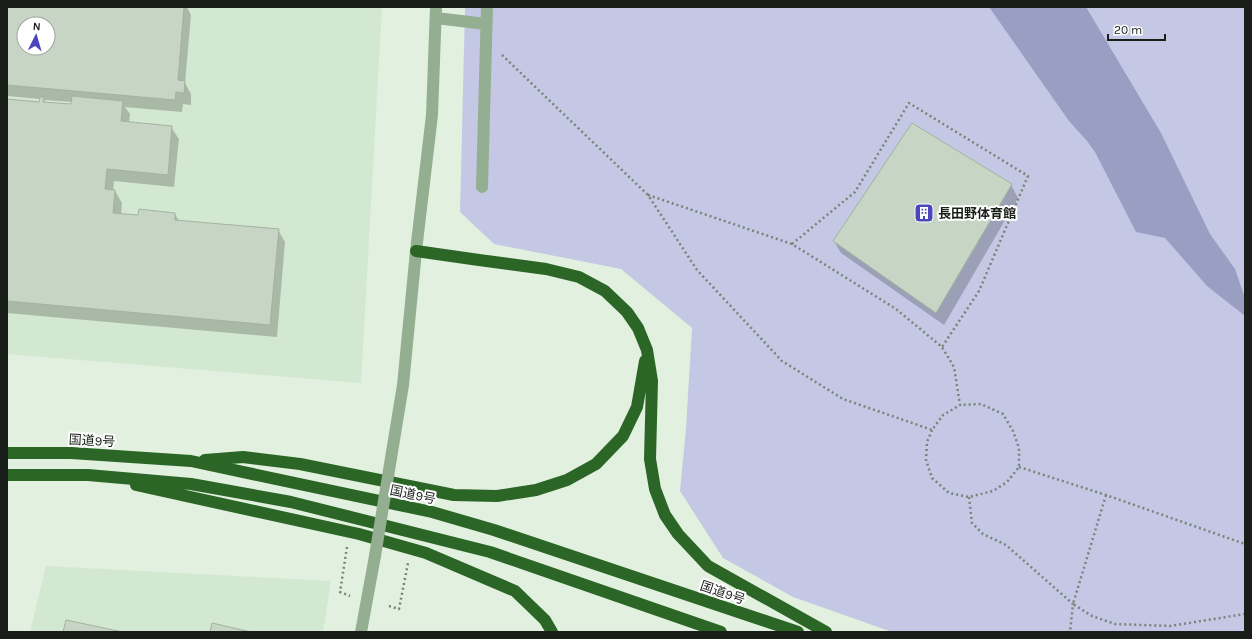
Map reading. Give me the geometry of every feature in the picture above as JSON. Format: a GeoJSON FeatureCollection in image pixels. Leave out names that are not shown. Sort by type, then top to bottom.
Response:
{"type":"FeatureCollection","features":[{"type":"Feature","properties":{"kind":"highway"},"geometry":{"type":"LineString","coordinates":[[416,251],[546,269],[579,277],[604,291],[627,312],[638,328],[646,350],[652,381],[650,459],[655,489],[665,514],[678,534],[708,566],[826,632]]}},
{"type":"Feature","properties":{"kind":"highway"},"geometry":{"type":"LineString","coordinates":[[191,461],[243,456],[300,464],[454,495],[497,496],[536,490],[567,480],[596,464],[623,436],[637,407],[646,350]]}},
{"type":"Feature","properties":{"kind":"highway","name":"国道9号"},"geometry":{"type":"LineString","coordinates":[[7,453],[71,453],[191,461],[432,512],[494,530],[798,632]]}},
{"type":"Feature","properties":{"kind":"highway"},"geometry":{"type":"LineString","coordinates":[[7,475],[88,475],[191,484],[291,502],[490,552],[721,632]]}},
{"type":"Feature","properties":{"kind":"highway"},"geometry":{"type":"LineString","coordinates":[[88,475],[359,534],[426,553],[515,591],[545,620],[552,632]]}},
{"type":"Feature","properties":{"kind":"street"},"geometry":{"type":"LineString","coordinates":[[482,187],[487,7]]}},
{"type":"Feature","properties":{"kind":"street"},"geometry":{"type":"LineString","coordinates":[[361,632],[403,385],[416,251],[432,115],[436,12],[486,24]]}},
{"type":"Feature","properties":{"kind":"path"},"geometry":{"type":"LineString","coordinates":[[486,39],[648,194],[697,270],[782,362],[843,399],[932,430]]}},
{"type":"Feature","properties":{"kind":"path"},"geometry":{"type":"LineString","coordinates":[[792,244],[855,192],[909,103],[1028,176],[979,290],[942,347]]}},
{"type":"Feature","properties":{"kind":"path"},"geometry":{"type":"LineString","coordinates":[[648,194],[792,244],[896,308],[942,347],[954,367],[960,405]]}},
{"type":"Feature","properties":{"kind":"path"},"geometry":{"type":"LineString","coordinates":[[981,404],[1003,414],[1014,431],[1019,448],[1020,467],[1007,482],[993,492],[969,497],[949,493],[932,478],[926,460],[927,442],[932,430],[943,415],[960,405],[981,404]]}},
{"type":"Feature","properties":{"kind":"path"},"geometry":{"type":"LineString","coordinates":[[1020,467],[1106,495],[1245,544]]}},
{"type":"Feature","properties":{"kind":"path"},"geometry":{"type":"LineString","coordinates":[[1070,632],[1074,604],[1106,495]]}},
{"type":"Feature","properties":{"kind":"path"},"geometry":{"type":"LineString","coordinates":[[969,497],[972,524],[983,534],[1006,545],[1074,604],[1092,616],[1115,624],[1170,626],[1245,614]]}},
{"type":"Feature","properties":{"kind":"path"},"geometry":{"type":"LineString","coordinates":[[348,543],[340,592],[350,596]]}},
{"type":"Feature","properties":{"kind":"path"},"geometry":{"type":"LineString","coordinates":[[389,606],[399,609],[409,561]]}},
{"type":"Feature","properties":{"kind":"shaded area"},"geometry":{"type":"Polygon","coordinates":[[[7,7],[382,7],[361,383],[7,354],[7,7]]]}},
{"type":"Feature","properties":{"kind":"shaded area"},"geometry":{"type":"Polygon","coordinates":[[[465,7],[1245,7],[1245,632],[892,632],[793,597],[723,558],[680,491],[686,428],[692,328],[621,269],[494,244],[460,212],[465,7]]]}},
{"type":"Feature","properties":{"kind":"shaded area"},"geometry":{"type":"Polygon","coordinates":[[[989,7],[1086,7],[1161,133],[1210,234],[1235,269],[1245,298],[1245,316],[1207,286],[1165,238],[1136,232],[1095,152],[1069,121],[989,7]]]}},
{"type":"Feature","properties":{"kind":"shaded area"},"geometry":{"type":"Polygon","coordinates":[[[46,566],[331,581],[323,632],[30,632],[46,566]]]}},
{"type":"Feature","properties":{"kind":"building"},"geometry":{"type":"Polygon","coordinates":[[[7,7],[184,7],[178,80],[185,81],[184,93],[176,92],[175,100],[7,85],[7,7]]]}},
{"type":"Feature","properties":{"kind":"building"},"geometry":{"type":"Polygon","coordinates":[[[72,96],[123,101],[121,121],[172,126],[168,175],[107,169],[105,189],[115,190],[113,213],[138,215],[139,209],[175,213],[175,220],[279,229],[270,325],[7,301],[7,99],[39,102],[40,97],[44,97],[43,102],[71,104],[72,96]]]}},
{"type":"Feature","properties":{"kind":"building","name":"長田野体育館"},"geometry":{"type":"Polygon","coordinates":[[[912,123],[1012,184],[936,313],[833,241],[912,123]]]}},
{"type":"Feature","properties":{"kind":"building"},"geometry":{"type":"Polygon","coordinates":[[[66,620],[123,632],[63,632],[66,620]]]}},
{"type":"Feature","properties":{"kind":"building"},"geometry":{"type":"Polygon","coordinates":[[[212,623],[251,632],[210,632],[212,623]]]}},
{"type":"Feature","properties":{"kind":"place","name":"長田野体育館"},"geometry":{"type":"Point","coordinates":[924,213]}}]}
